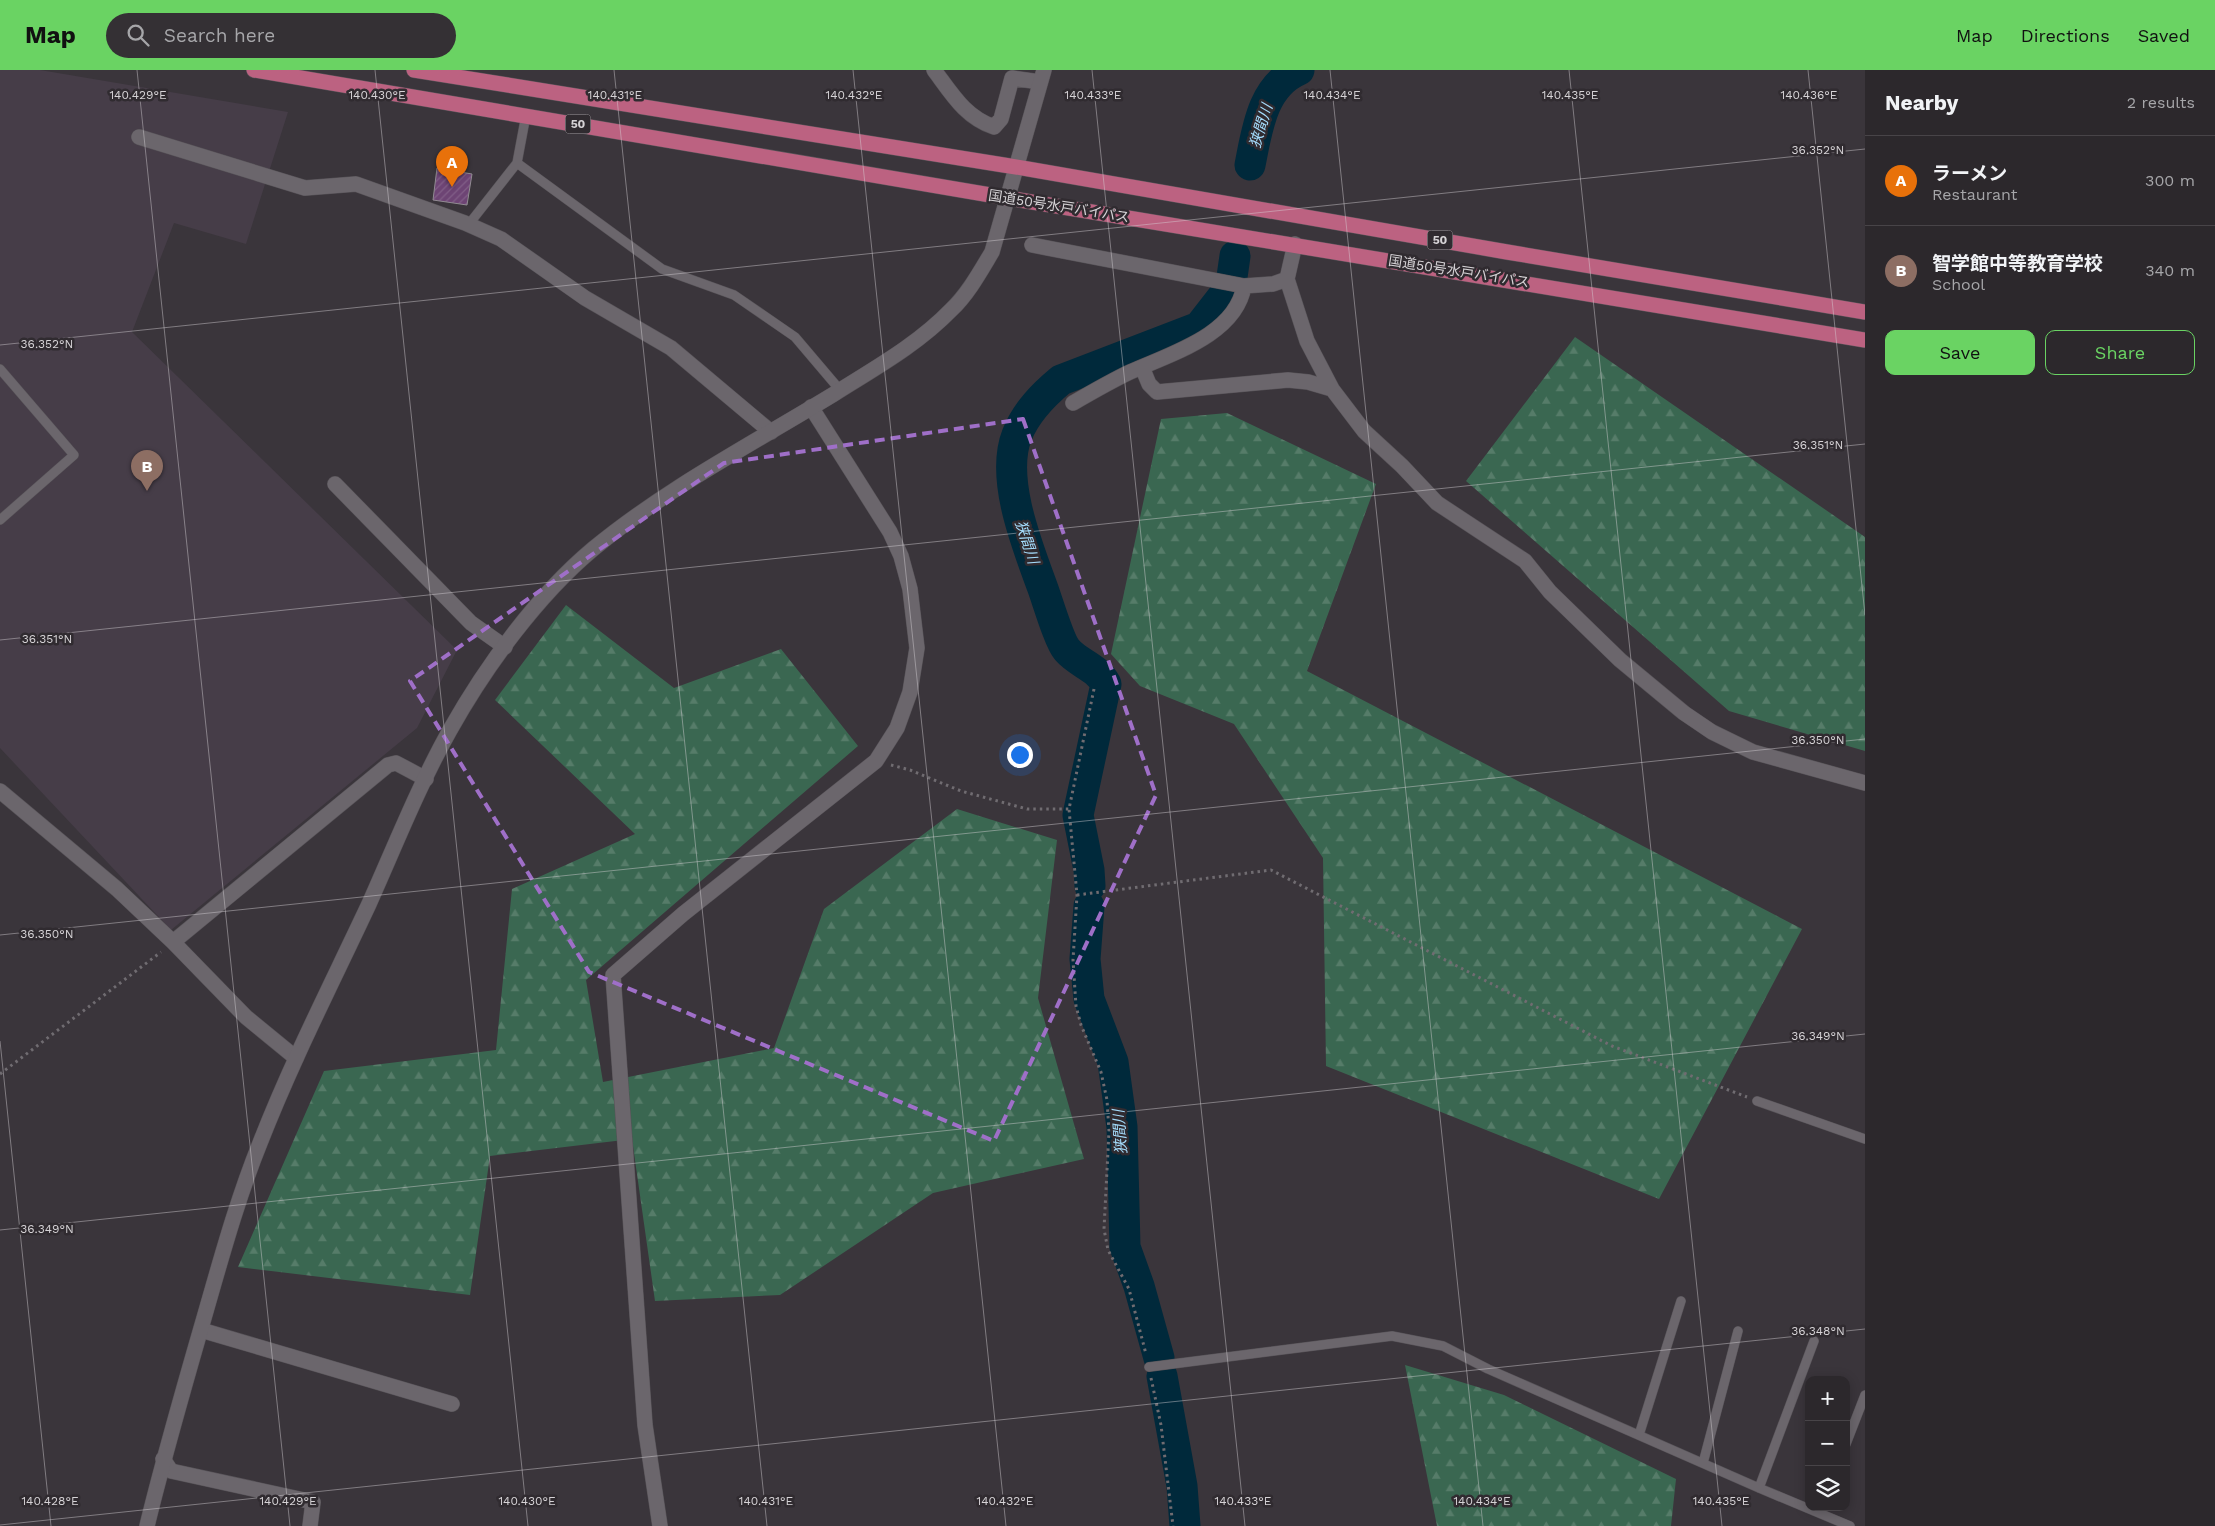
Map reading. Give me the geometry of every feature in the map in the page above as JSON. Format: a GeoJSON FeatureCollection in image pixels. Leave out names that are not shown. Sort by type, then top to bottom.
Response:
{"type":"FeatureCollection","features":[{"type":"Feature","properties":{"kind":"highway","name":"国道50号水戸バイパス"},"geometry":{"type":"LineString","coordinates":[[254,70],[1008,198],[1295,244],[1865,340]]}},
{"type":"Feature","properties":{"kind":"highway","name":"国道50号水戸バイパス"},"geometry":{"type":"LineString","coordinates":[[414,70],[1016,167],[1865,312]]}},
{"type":"Feature","properties":{"kind":"street"},"geometry":{"type":"LineString","coordinates":[[147,1526],[163,1460],[233,1218],[259,1144],[296,1058],[426,779],[448,733],[463,708],[540,600],[591,551],[650,505],[686,481],[812,408],[906,349],[955,307],[992,252],[1042,76],[1012,78],[1001,119],[994,127],[979,122],[962,107],[934,70]]}},
{"type":"Feature","properties":{"kind":"street"},"geometry":{"type":"LineString","coordinates":[[138,137],[305,188],[356,184],[469,224],[501,239],[585,298],[671,348],[770,432]]}},
{"type":"Feature","properties":{"kind":"street"},"geometry":{"type":"LineString","coordinates":[[1295,244],[1287,279],[1308,341],[1332,389],[1364,431],[1402,466],[1437,503],[1525,561],[1550,592],[1620,660],[1684,713],[1712,732],[1753,752],[1865,783]]}},
{"type":"Feature","properties":{"kind":"street"},"geometry":{"type":"LineString","coordinates":[[1032,245],[1244,286],[1273,284],[1287,279]]}},
{"type":"Feature","properties":{"kind":"street"},"geometry":{"type":"LineString","coordinates":[[1073,403],[1142,367],[1200,342],[1224,322],[1242,299],[1244,286]]}},
{"type":"Feature","properties":{"kind":"street"},"geometry":{"type":"LineString","coordinates":[[1142,367],[1149,384],[1157,392],[1288,380],[1308,382],[1332,389]]}},
{"type":"Feature","properties":{"kind":"street"},"geometry":{"type":"LineString","coordinates":[[660,1526],[645,1425],[613,975],[683,914],[876,761],[898,728],[910,692],[917,648],[910,590],[901,556],[890,532],[812,408]]}},
{"type":"Feature","properties":{"kind":"street"},"geometry":{"type":"LineString","coordinates":[[335,484],[471,623],[505,647]]}},
{"type":"Feature","properties":{"kind":"street"},"geometry":{"type":"LineString","coordinates":[[174,942],[388,765],[396,763],[426,779]]}},
{"type":"Feature","properties":{"kind":"street"},"geometry":{"type":"LineString","coordinates":[[0,791],[116,889],[174,942],[246,1017],[296,1058]]}},
{"type":"Feature","properties":{"kind":"street"},"geometry":{"type":"LineString","coordinates":[[201,1330],[452,1404]]}},
{"type":"Feature","properties":{"kind":"street"},"geometry":{"type":"LineString","coordinates":[[163,1460],[172,1471],[313,1502],[310,1526]]}},
{"type":"Feature","properties":{"kind":"lane"},"geometry":{"type":"LineString","coordinates":[[469,224],[517,163],[526,115]]}},
{"type":"Feature","properties":{"kind":"lane"},"geometry":{"type":"LineString","coordinates":[[517,163],[662,268],[734,295],[795,337],[840,390]]}},
{"type":"Feature","properties":{"kind":"lane"},"geometry":{"type":"LineString","coordinates":[[0,368],[74,455],[0,520]]}},
{"type":"Feature","properties":{"kind":"lane"},"geometry":{"type":"LineString","coordinates":[[1757,1101],[1865,1140]]}},
{"type":"Feature","properties":{"kind":"lane"},"geometry":{"type":"LineString","coordinates":[[1639,1435],[1681,1301]]}},
{"type":"Feature","properties":{"kind":"lane"},"geometry":{"type":"LineString","coordinates":[[1703,1464],[1738,1331]]}},
{"type":"Feature","properties":{"kind":"lane"},"geometry":{"type":"LineString","coordinates":[[1149,1367],[1392,1336],[1443,1346],[1488,1369],[1703,1464],[1805,1505]]}},
{"type":"Feature","properties":{"kind":"lane"},"geometry":{"type":"LineString","coordinates":[[1759,1488],[1814,1342]]}},
{"type":"Feature","properties":{"kind":"lane"},"geometry":{"type":"LineString","coordinates":[[1850,1434],[1865,1395]]}},
{"type":"Feature","properties":{"kind":"lane"},"geometry":{"type":"LineString","coordinates":[[1821,1511],[1850,1526]]}},
{"type":"Feature","properties":{"kind":"path"},"geometry":{"type":"LineString","coordinates":[[1094,689],[1069,809],[1077,895],[1072,960],[1076,1006],[1100,1072],[1107,1100],[1109,1131],[1104,1229],[1108,1250],[1129,1289],[1149,1367],[1160,1425],[1173,1526]]}},
{"type":"Feature","properties":{"kind":"path"},"geometry":{"type":"LineString","coordinates":[[876,761],[910,770],[961,791],[1027,809],[1069,809]]}},
{"type":"Feature","properties":{"kind":"path"},"geometry":{"type":"LineString","coordinates":[[1077,895],[1271,870],[1612,1046],[1757,1101]]}},
{"type":"Feature","properties":{"kind":"path"},"geometry":{"type":"LineString","coordinates":[[0,1074],[174,942]]}},
{"type":"Feature","properties":{"kind":"highlighted area"},"geometry":{"type":"Polygon","coordinates":[[[1023,419],[1156,795],[994,1141],[589,972],[410,681],[724,463],[1023,419]]]}},
{"type":"Feature","properties":{"kind":"shaded area"},"geometry":{"type":"Polygon","coordinates":[[[0,70],[40,70],[288,112],[246,244],[174,223],[132,332],[457,650],[417,728],[171,930],[0,748],[0,70]]]}},
{"type":"Feature","properties":{"kind":"green space"},"geometry":{"type":"Polygon","coordinates":[[[1575,337],[1865,537],[1865,751],[1729,711],[1466,481],[1575,337]]]}},
{"type":"Feature","properties":{"kind":"green space"},"geometry":{"type":"Polygon","coordinates":[[[1227,413],[1376,484],[1307,671],[1802,929],[1659,1199],[1326,1066],[1323,858],[1234,724],[1140,686],[1111,654],[1161,419],[1227,413]]]}},
{"type":"Feature","properties":{"kind":"green space"},"geometry":{"type":"Polygon","coordinates":[[[566,605],[674,688],[781,649],[858,746],[586,980],[603,1082],[774,1048],[824,909],[957,809],[1057,840],[1038,998],[1084,1159],[933,1193],[780,1295],[655,1301],[632,1139],[490,1156],[470,1295],[238,1267],[324,1071],[496,1050],[512,889],[635,834],[495,700],[566,605]]]}},
{"type":"Feature","properties":{"kind":"green space"},"geometry":{"type":"Polygon","coordinates":[[[1405,1365],[1504,1395],[1676,1479],[1671,1526],[1437,1526],[1405,1365]]]}},
{"type":"Feature","properties":{"kind":"building"},"geometry":{"type":"Polygon","coordinates":[[[437,168],[472,174],[467,205],[433,200],[437,168]]]}},
{"type":"Feature","properties":{"kind":"waterway","name":"狭間川"},"geometry":{"type":"LineString","coordinates":[[1250,165],[1255,138],[1263,110],[1269,98],[1287,77],[1299,70]]}},
{"type":"Feature","properties":{"kind":"waterway","name":"狭間川"},"geometry":{"type":"LineString","coordinates":[[1232,277],[1235,256]]}},
{"type":"Feature","properties":{"kind":"waterway","name":"狭間川"},"geometry":{"type":"LineString","coordinates":[[1090,886],[1089,870],[1078,815],[1106,684],[1097,673],[1072,655],[1060,638],[1023,532],[1013,491],[1013,452],[1017,435],[1030,411],[1061,380],[1199,327],[1227,291]]}},
{"type":"Feature","properties":{"kind":"waterway","name":"狭間川"},"geometry":{"type":"LineString","coordinates":[[1089,906],[1085,959],[1089,999],[1113,1062],[1122,1127],[1125,1247],[1139,1286],[1159,1358]]}},
{"type":"Feature","properties":{"kind":"waterway","name":"狭間川"},"geometry":{"type":"LineString","coordinates":[[1162,1376],[1182,1486],[1185,1526]]}},
{"type":"Feature","properties":{"kind":"place","name":"ラーメン"},"geometry":{"type":"Point","coordinates":[452,187]}},
{"type":"Feature","properties":{"kind":"place","name":"智学館中等教育学校"},"geometry":{"type":"Point","coordinates":[147,491]}}]}
